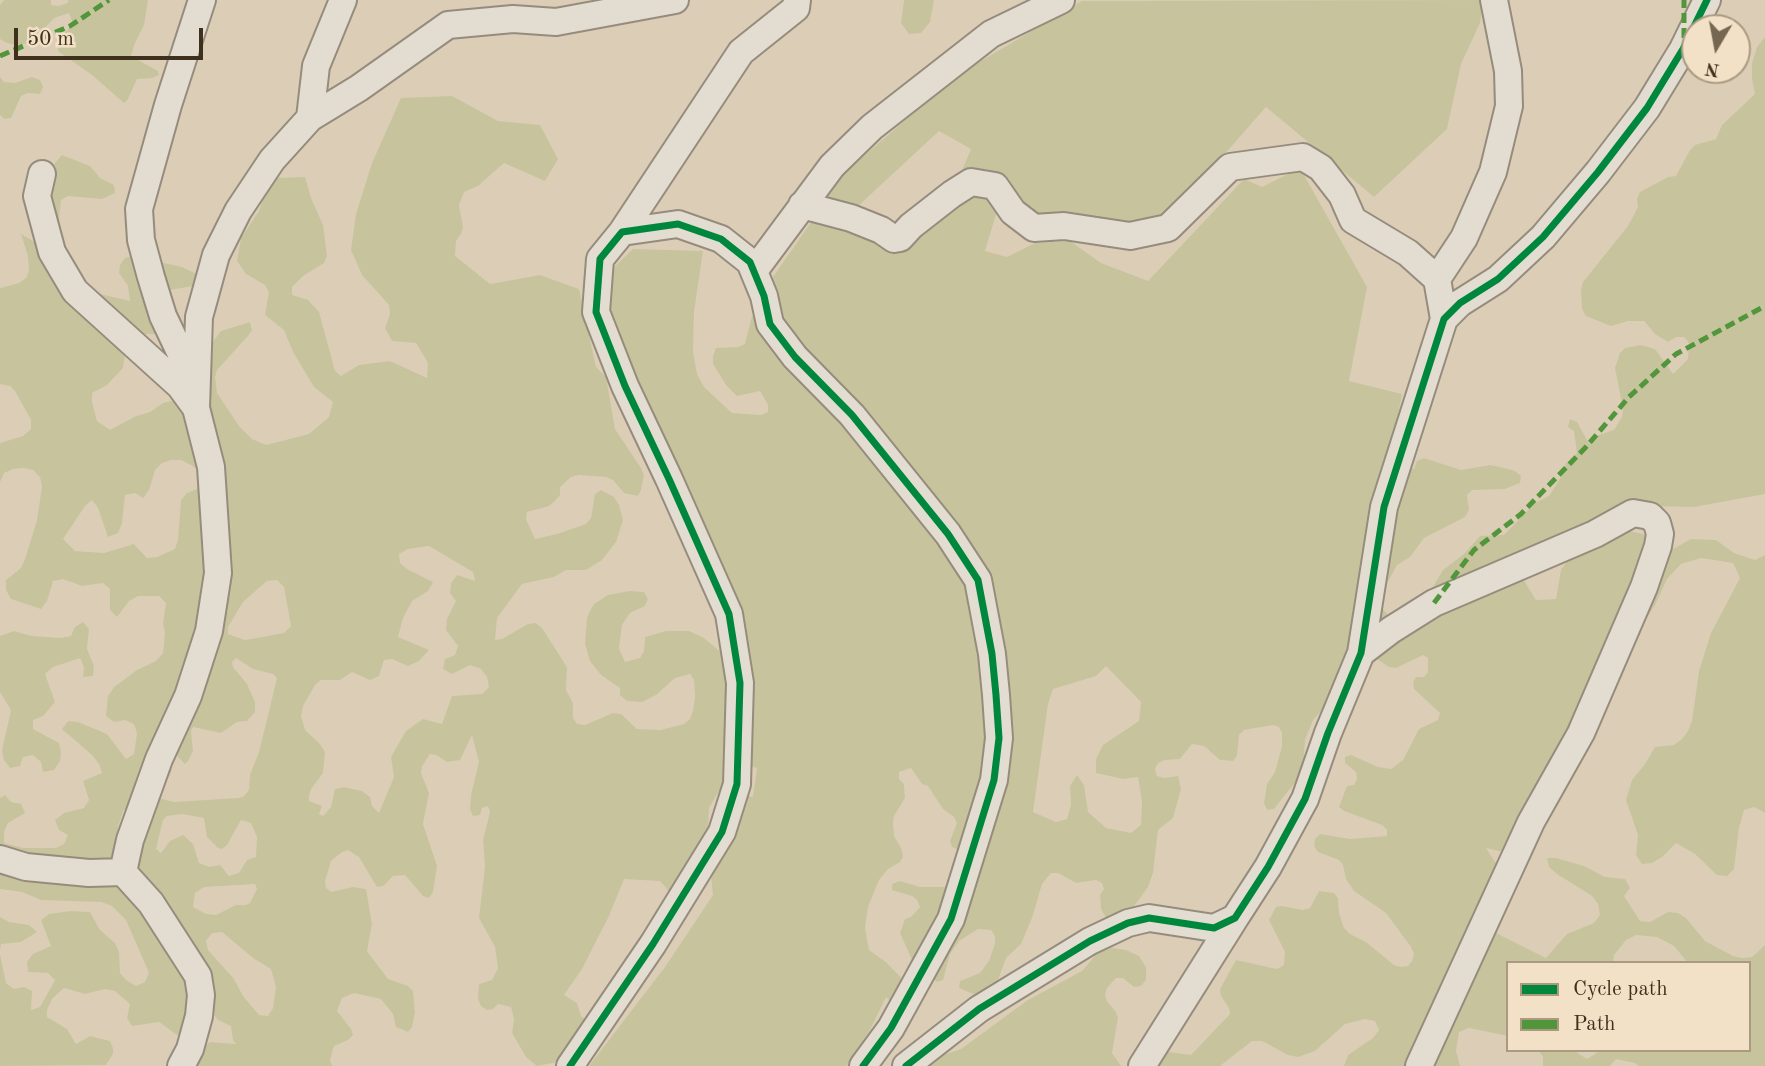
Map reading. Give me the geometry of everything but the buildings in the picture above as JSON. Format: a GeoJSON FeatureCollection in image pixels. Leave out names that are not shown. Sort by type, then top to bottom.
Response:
{"type":"FeatureCollection","features":[{"type":"Feature","properties":{"kind":"street"},"geometry":{"type":"LineString","coordinates":[[123,872],[130,840],[159,758],[188,696],[209,631],[218,573],[211,467],[181,354],[163,316],[151,277],[141,240],[139,208],[168,104],[202,0]]}},
{"type":"Feature","properties":{"kind":"street"},"geometry":{"type":"LineString","coordinates":[[310,118],[316,66],[343,0]]}},
{"type":"Feature","properties":{"kind":"street"},"geometry":{"type":"LineString","coordinates":[[196,408],[199,317],[216,255],[238,211],[272,160],[310,118],[359,88],[448,25],[513,19],[556,22],[675,0]]}},
{"type":"Feature","properties":{"kind":"street"},"geometry":{"type":"LineString","coordinates":[[570,1066],[653,944],[716,844],[737,784],[740,683],[729,614],[670,479],[625,386],[596,312],[600,259],[622,232],[741,52],[796,8],[797,0]]}},
{"type":"Feature","properties":{"kind":"street"},"geometry":{"type":"LineString","coordinates":[[754,271],[832,166],[900,103],[991,34],[1061,0]]}},
{"type":"Feature","properties":{"kind":"street"},"geometry":{"type":"LineString","coordinates":[[1437,279],[1464,238],[1493,172],[1509,106],[1508,71],[1494,0]]}},
{"type":"Feature","properties":{"kind":"street"},"geometry":{"type":"LineString","coordinates":[[1142,1066],[1268,867],[1305,799],[1328,733],[1362,653],[1384,507],[1444,319],[1460,303],[1498,279],[1544,237],[1647,108],[1684,49],[1707,0]]}},
{"type":"Feature","properties":{"kind":"street"},"geometry":{"type":"LineString","coordinates":[[802,205],[851,218],[881,230],[894,239],[900,238],[911,226],[971,182],[995,186],[1013,212],[1034,228],[1064,226],[1130,236],[1168,228],[1230,167],[1303,157],[1321,168],[1342,195],[1353,220],[1408,254],[1437,279],[1444,319]]}},
{"type":"Feature","properties":{"kind":"street"},"geometry":{"type":"LineString","coordinates":[[43,174],[37,196],[52,252],[75,291],[180,386],[196,408]]}},
{"type":"Feature","properties":{"kind":"street"},"geometry":{"type":"LineString","coordinates":[[622,232],[678,225],[721,239],[750,261],[764,296],[770,324],[795,357],[852,415],[948,534],[978,580],[992,654],[999,738],[994,780],[951,919],[891,1028],[863,1066]]}},
{"type":"Feature","properties":{"kind":"street"},"geometry":{"type":"LineString","coordinates":[[1362,653],[1391,630],[1434,603],[1595,534],[1633,513],[1650,516],[1657,523],[1660,534],[1658,546],[1644,587],[1586,721],[1531,822],[1419,1066]]}},
{"type":"Feature","properties":{"kind":"street"},"geometry":{"type":"LineString","coordinates":[[0,859],[26,867],[89,873],[123,872],[151,903],[198,976],[201,995],[199,1016],[190,1049],[181,1066]]}},
{"type":"Feature","properties":{"kind":"street"},"geometry":{"type":"LineString","coordinates":[[906,1066],[979,1009],[1090,941],[1115,929],[1149,918],[1213,928],[1234,918]]}},
{"type":"Feature","properties":{"kind":"shaded area"},"geometry":{"type":"Polygon","coordinates":[[[4,0],[51,0],[51,5],[58,6],[68,3],[68,0],[148,0],[144,25],[131,56],[158,71],[159,75],[137,79],[124,103],[92,75],[58,51],[59,39],[73,24],[69,13],[54,18],[31,43],[7,43],[0,39],[0,5],[4,0]]]}},
{"type":"Feature","properties":{"kind":"shaded area"},"geometry":{"type":"Polygon","coordinates":[[[904,0],[934,0],[930,22],[921,33],[909,34],[901,23],[904,0]]]}},
{"type":"Feature","properties":{"kind":"shaded area"},"geometry":{"type":"Polygon","coordinates":[[[1483,0],[1480,23],[1461,64],[1447,129],[1374,197],[1266,107],[1177,208],[1126,232],[1030,217],[998,208],[985,251],[1007,257],[1035,243],[1070,241],[1101,263],[1148,281],[1244,179],[1262,187],[1300,168],[1367,287],[1349,381],[1402,394],[1389,464],[1414,469],[1417,461],[1424,458],[1461,470],[1490,465],[1515,471],[1521,476],[1520,483],[1505,489],[1472,490],[1467,495],[1469,510],[1465,517],[1424,538],[1410,557],[1397,565],[1379,598],[1380,606],[1390,617],[1416,607],[1443,570],[1464,554],[1480,536],[1504,535],[1535,503],[1549,496],[1566,463],[1577,453],[1574,431],[1568,427],[1570,419],[1577,422],[1588,442],[1593,437],[1614,430],[1622,417],[1623,409],[1615,368],[1620,353],[1625,348],[1641,345],[1655,349],[1673,374],[1688,359],[1689,343],[1684,337],[1676,337],[1668,342],[1655,334],[1644,321],[1628,321],[1611,326],[1586,316],[1582,309],[1581,290],[1583,282],[1628,226],[1638,207],[1640,192],[1668,177],[1676,176],[1690,150],[1695,145],[1716,139],[1722,125],[1755,94],[1752,63],[1757,47],[1765,37],[1765,494],[1694,507],[1648,506],[1483,579],[1486,596],[1520,574],[1536,600],[1556,599],[1561,570],[1578,545],[1630,531],[1647,535],[1640,576],[1613,650],[1503,852],[1486,848],[1506,879],[1492,927],[1498,934],[1546,958],[1567,934],[1594,923],[1600,915],[1598,904],[1592,896],[1549,867],[1547,858],[1556,858],[1584,866],[1605,877],[1625,879],[1630,888],[1624,896],[1640,921],[1650,922],[1668,912],[1678,913],[1686,918],[1705,941],[1742,958],[1752,957],[1765,945],[1765,1066],[1639,1066],[1616,1059],[1610,1066],[1543,1066],[1543,1057],[1539,1052],[1576,1052],[1587,1059],[1598,1052],[1751,1052],[1751,961],[1686,961],[1674,946],[1657,937],[1636,935],[1626,940],[1614,955],[1613,961],[1506,961],[1506,1036],[1469,1028],[1459,1032],[1456,1051],[1460,1066],[1344,1066],[1348,1055],[1373,1038],[1379,1030],[1375,1021],[1365,1019],[1345,1024],[1315,1051],[1298,1057],[1288,1055],[1262,1041],[1252,1041],[1220,1066],[1157,1066],[1162,1051],[1191,1055],[1230,1014],[1220,989],[1236,960],[1277,969],[1284,965],[1285,952],[1269,920],[1276,907],[1303,910],[1310,908],[1319,891],[1334,893],[1338,898],[1344,928],[1350,934],[1366,942],[1394,965],[1408,966],[1412,961],[1414,954],[1411,947],[1386,913],[1354,891],[1339,860],[1318,852],[1314,846],[1315,839],[1320,834],[1350,839],[1387,836],[1387,830],[1382,825],[1339,807],[1347,786],[1354,785],[1357,779],[1356,772],[1345,763],[1345,757],[1351,755],[1378,767],[1391,769],[1403,760],[1419,729],[1438,720],[1440,713],[1414,689],[1413,682],[1416,677],[1424,677],[1428,672],[1428,658],[1423,655],[1396,668],[1389,667],[1371,655],[1313,720],[1305,740],[1303,767],[1297,780],[1274,809],[1267,810],[1264,803],[1267,784],[1275,772],[1282,746],[1279,727],[1273,725],[1244,730],[1239,735],[1237,756],[1233,761],[1220,760],[1204,746],[1192,744],[1180,759],[1158,763],[1155,769],[1157,776],[1178,776],[1181,789],[1173,818],[1158,830],[1153,873],[1148,887],[1132,909],[1107,919],[1101,909],[1100,895],[1104,889],[1102,883],[1096,880],[1076,883],[1058,873],[1051,873],[1042,884],[1021,944],[1006,958],[997,983],[978,996],[959,988],[960,981],[980,973],[989,961],[995,943],[991,930],[978,929],[959,941],[950,954],[943,980],[937,982],[912,960],[900,933],[905,919],[911,917],[920,907],[912,896],[892,890],[892,884],[900,881],[920,887],[959,887],[964,852],[952,847],[950,841],[957,823],[954,817],[943,809],[928,786],[922,784],[911,768],[899,772],[899,779],[904,784],[905,798],[894,816],[893,823],[894,836],[903,857],[879,880],[868,907],[865,928],[869,950],[887,963],[907,984],[896,1005],[886,997],[870,1030],[847,1066],[589,1066],[665,967],[713,895],[711,875],[747,796],[753,797],[757,768],[751,766],[726,771],[723,784],[709,808],[708,829],[695,864],[674,897],[660,881],[624,879],[582,969],[564,995],[577,1003],[581,1016],[587,1021],[563,1061],[537,1066],[526,1057],[512,1033],[514,1019],[511,1007],[498,1004],[487,1010],[481,1006],[478,999],[479,984],[492,980],[498,968],[495,947],[479,918],[485,867],[483,840],[490,812],[488,806],[482,808],[480,815],[473,816],[470,809],[479,762],[472,735],[460,760],[447,762],[430,754],[422,766],[421,773],[429,793],[423,824],[437,866],[433,892],[429,898],[423,896],[405,875],[393,876],[383,886],[377,887],[359,857],[348,850],[331,861],[325,881],[326,888],[331,892],[353,887],[366,889],[372,924],[367,951],[388,979],[408,986],[413,991],[415,1012],[412,1027],[408,1032],[396,1027],[393,1014],[381,999],[354,993],[342,998],[337,1011],[353,1035],[334,1046],[330,1060],[332,1066],[192,1066],[201,1050],[210,1042],[236,1044],[231,1026],[218,1020],[210,1009],[183,1033],[177,1035],[159,1022],[132,1026],[127,1018],[130,1004],[115,991],[105,989],[85,994],[64,988],[52,999],[47,1017],[67,1029],[76,1044],[90,1036],[110,1041],[113,1054],[106,1065],[0,1066],[0,954],[6,983],[14,989],[24,987],[32,991],[31,1010],[40,1007],[55,980],[48,973],[28,972],[27,962],[33,954],[51,946],[41,920],[49,914],[90,912],[100,930],[115,943],[119,952],[120,973],[126,980],[136,986],[145,982],[149,973],[126,920],[112,906],[101,902],[41,900],[22,892],[0,889],[0,798],[5,795],[11,802],[21,804],[25,813],[8,823],[4,832],[4,843],[23,848],[56,848],[64,844],[68,835],[59,830],[55,820],[64,813],[84,808],[89,800],[83,781],[102,773],[92,755],[62,729],[68,721],[78,722],[107,734],[126,759],[134,754],[137,733],[134,724],[125,720],[114,722],[106,716],[108,696],[114,687],[137,670],[156,661],[163,653],[165,633],[163,623],[166,603],[159,596],[138,596],[129,601],[117,617],[110,610],[110,589],[103,583],[82,586],[63,579],[53,581],[47,601],[41,609],[11,599],[6,590],[6,580],[21,568],[25,559],[37,520],[42,486],[40,477],[33,470],[24,468],[4,473],[0,482],[0,443],[23,436],[31,429],[31,420],[15,391],[10,386],[0,384],[0,288],[19,283],[26,278],[29,271],[28,256],[21,234],[33,241],[40,251],[46,173],[62,155],[90,166],[100,178],[114,185],[115,193],[102,199],[68,196],[61,200],[56,245],[60,260],[96,293],[130,301],[128,286],[119,273],[125,258],[132,256],[182,267],[199,275],[194,286],[163,291],[160,334],[142,334],[125,353],[123,368],[107,385],[92,393],[97,421],[110,430],[150,412],[163,403],[171,401],[178,404],[207,359],[212,343],[221,331],[250,322],[252,330],[248,336],[217,370],[217,393],[239,426],[252,439],[266,445],[309,434],[329,417],[333,402],[314,387],[293,352],[284,330],[265,315],[269,292],[265,285],[246,274],[237,261],[241,238],[259,211],[266,189],[277,178],[305,177],[323,225],[327,256],[324,263],[303,276],[292,287],[292,295],[308,300],[319,312],[335,371],[341,376],[359,365],[390,361],[427,378],[428,363],[416,343],[392,341],[385,328],[390,314],[389,305],[362,275],[351,250],[356,214],[372,163],[401,98],[452,96],[498,121],[540,125],[558,159],[545,181],[504,163],[478,186],[464,192],[459,205],[463,227],[456,241],[455,256],[490,284],[540,275],[579,289],[596,367],[606,377],[615,429],[644,475],[638,496],[624,493],[613,480],[606,477],[571,477],[560,487],[560,495],[549,506],[527,512],[526,519],[535,539],[557,534],[586,524],[591,518],[595,494],[601,490],[614,497],[623,520],[616,542],[602,560],[586,570],[566,570],[554,577],[522,584],[497,618],[495,640],[502,639],[528,624],[536,623],[542,628],[567,667],[566,690],[573,703],[573,718],[577,724],[585,725],[613,713],[621,714],[637,729],[661,730],[684,724],[690,719],[695,696],[694,680],[690,674],[675,678],[656,695],[642,702],[627,701],[620,695],[620,688],[601,675],[590,661],[585,644],[590,611],[594,604],[608,595],[629,591],[644,592],[648,599],[645,606],[630,613],[622,625],[619,648],[625,662],[640,658],[644,651],[645,637],[666,631],[689,631],[704,638],[723,654],[748,699],[610,313],[610,271],[633,249],[703,251],[694,312],[693,352],[697,374],[704,387],[732,413],[761,415],[768,412],[768,405],[760,391],[737,396],[726,385],[713,364],[716,348],[745,344],[752,316],[759,318],[775,299],[773,277],[814,218],[900,244],[951,197],[971,149],[939,131],[855,209],[819,195],[956,76],[1082,1],[1483,0]],[[181,460],[162,463],[155,470],[149,490],[143,498],[135,493],[125,495],[122,523],[118,533],[108,537],[98,508],[92,500],[63,539],[75,551],[104,553],[134,544],[147,558],[157,557],[175,549],[181,500],[187,493],[197,489],[202,480],[200,471],[181,460]],[[1373,496],[1359,589],[1384,508],[1373,496]],[[429,546],[408,549],[399,554],[400,563],[433,582],[428,591],[412,601],[403,618],[398,637],[429,650],[419,661],[408,666],[392,659],[384,660],[379,676],[370,680],[352,672],[340,680],[321,680],[303,706],[301,716],[305,730],[325,752],[323,773],[309,796],[309,801],[322,806],[319,814],[323,816],[331,807],[335,789],[344,787],[362,791],[370,797],[372,806],[379,813],[394,777],[391,757],[406,731],[423,719],[442,724],[452,696],[482,694],[489,687],[487,677],[481,669],[470,665],[452,674],[443,669],[445,659],[455,655],[458,646],[446,630],[447,619],[456,601],[450,593],[451,583],[457,575],[475,581],[473,572],[429,546]],[[277,580],[267,581],[243,602],[228,627],[228,634],[245,640],[284,633],[291,626],[284,587],[277,580]],[[236,658],[232,662],[247,684],[255,702],[255,712],[247,721],[237,722],[221,733],[193,727],[193,751],[188,761],[185,764],[175,754],[168,779],[123,811],[118,827],[122,837],[111,872],[141,873],[137,858],[158,798],[174,802],[238,798],[243,797],[249,790],[250,775],[259,752],[277,678],[273,674],[253,669],[236,658]],[[1106,666],[1096,676],[1053,689],[1048,704],[1033,812],[1056,822],[1067,819],[1071,805],[1070,786],[1077,775],[1084,785],[1088,812],[1106,828],[1131,833],[1141,825],[1142,802],[1138,777],[1123,779],[1096,773],[1096,759],[1103,745],[1139,721],[1141,702],[1106,666]],[[182,814],[167,816],[163,820],[156,849],[161,853],[170,841],[183,835],[193,844],[199,863],[209,867],[220,865],[229,876],[239,873],[247,860],[256,857],[257,837],[251,823],[241,820],[222,849],[207,837],[204,818],[182,814]],[[255,884],[204,887],[195,893],[193,907],[206,914],[216,915],[236,905],[250,903],[257,889],[255,884]],[[222,932],[212,933],[206,941],[208,950],[234,979],[243,996],[259,1015],[268,1016],[273,1008],[276,987],[271,969],[222,932]]]}},
{"type":"Feature","properties":{"kind":"shaded area"},"geometry":{"type":"Polygon","coordinates":[[[0,77],[4,82],[15,83],[32,77],[40,80],[43,87],[40,94],[28,93],[21,96],[11,118],[4,119],[0,115],[0,77]]]}},
{"type":"Feature","properties":{"kind":"shaded area"},"geometry":{"type":"Polygon","coordinates":[[[1691,539],[1716,540],[1734,553],[1755,560],[1765,555],[1765,813],[1754,807],[1744,810],[1734,869],[1727,876],[1717,875],[1695,854],[1676,843],[1662,857],[1652,863],[1642,864],[1636,855],[1638,835],[1626,800],[1632,780],[1655,747],[1674,745],[1688,731],[1692,721],[1699,671],[1711,633],[1740,578],[1733,563],[1701,558],[1681,564],[1667,579],[1655,605],[1638,631],[1654,579],[1673,549],[1691,539]]]}},
{"type":"Feature","properties":{"kind":"shaded area"},"geometry":{"type":"Polygon","coordinates":[[[83,622],[89,629],[87,649],[94,666],[93,676],[83,677],[84,667],[80,658],[53,667],[45,674],[55,702],[43,716],[33,720],[33,729],[59,743],[60,761],[54,770],[43,772],[41,762],[33,755],[23,757],[20,766],[10,768],[4,760],[2,750],[11,710],[0,692],[0,636],[14,631],[32,636],[61,638],[71,636],[75,627],[83,622]]]}},
{"type":"Feature","properties":{"kind":"shaded area"},"geometry":{"type":"Polygon","coordinates":[[[0,917],[9,922],[29,925],[37,932],[21,942],[1,944],[0,952],[0,917]]]}},
{"type":"Feature","properties":{"kind":"shaded area"},"geometry":{"type":"Polygon","coordinates":[[[1113,948],[1139,956],[1146,967],[1146,980],[1141,986],[1134,987],[1123,978],[1116,978],[1107,988],[1105,995],[1118,1018],[1112,1053],[1121,1066],[927,1066],[940,1056],[961,1049],[1028,1000],[1082,971],[1101,949],[1113,948]]]}},
{"type":"Feature","properties":{"kind":"marked path"},"geometry":{"type":"LineString","coordinates":[[0,56],[70,26],[109,0]]}},
{"type":"Feature","properties":{"kind":"marked path"},"geometry":{"type":"LineString","coordinates":[[1684,0],[1684,14]]}},
{"type":"Feature","properties":{"kind":"marked path"},"geometry":{"type":"LineString","coordinates":[[1434,603],[1474,550],[1521,514],[1585,448],[1629,397],[1676,354],[1765,306]]}},
{"type":"Feature","properties":{"kind":"cycle path"},"geometry":{"type":"LineString","coordinates":[[906,1066],[979,1009],[1090,941],[1128,923],[1149,918],[1214,928],[1235,918],[1268,867],[1305,799],[1328,733],[1361,653],[1384,507],[1444,319],[1460,303],[1498,279],[1543,237],[1598,172],[1647,108],[1683,49],[1707,0]]}},
{"type":"Feature","properties":{"kind":"cycle path"},"geometry":{"type":"LineString","coordinates":[[570,1066],[653,944],[722,832],[737,784],[740,683],[729,614],[625,386],[596,312],[600,259],[622,232],[678,224],[721,239],[750,262],[764,296],[770,324],[795,357],[852,415],[948,534],[978,580],[992,654],[996,695],[999,738],[994,780],[951,919],[891,1028],[863,1066]]}}]}
